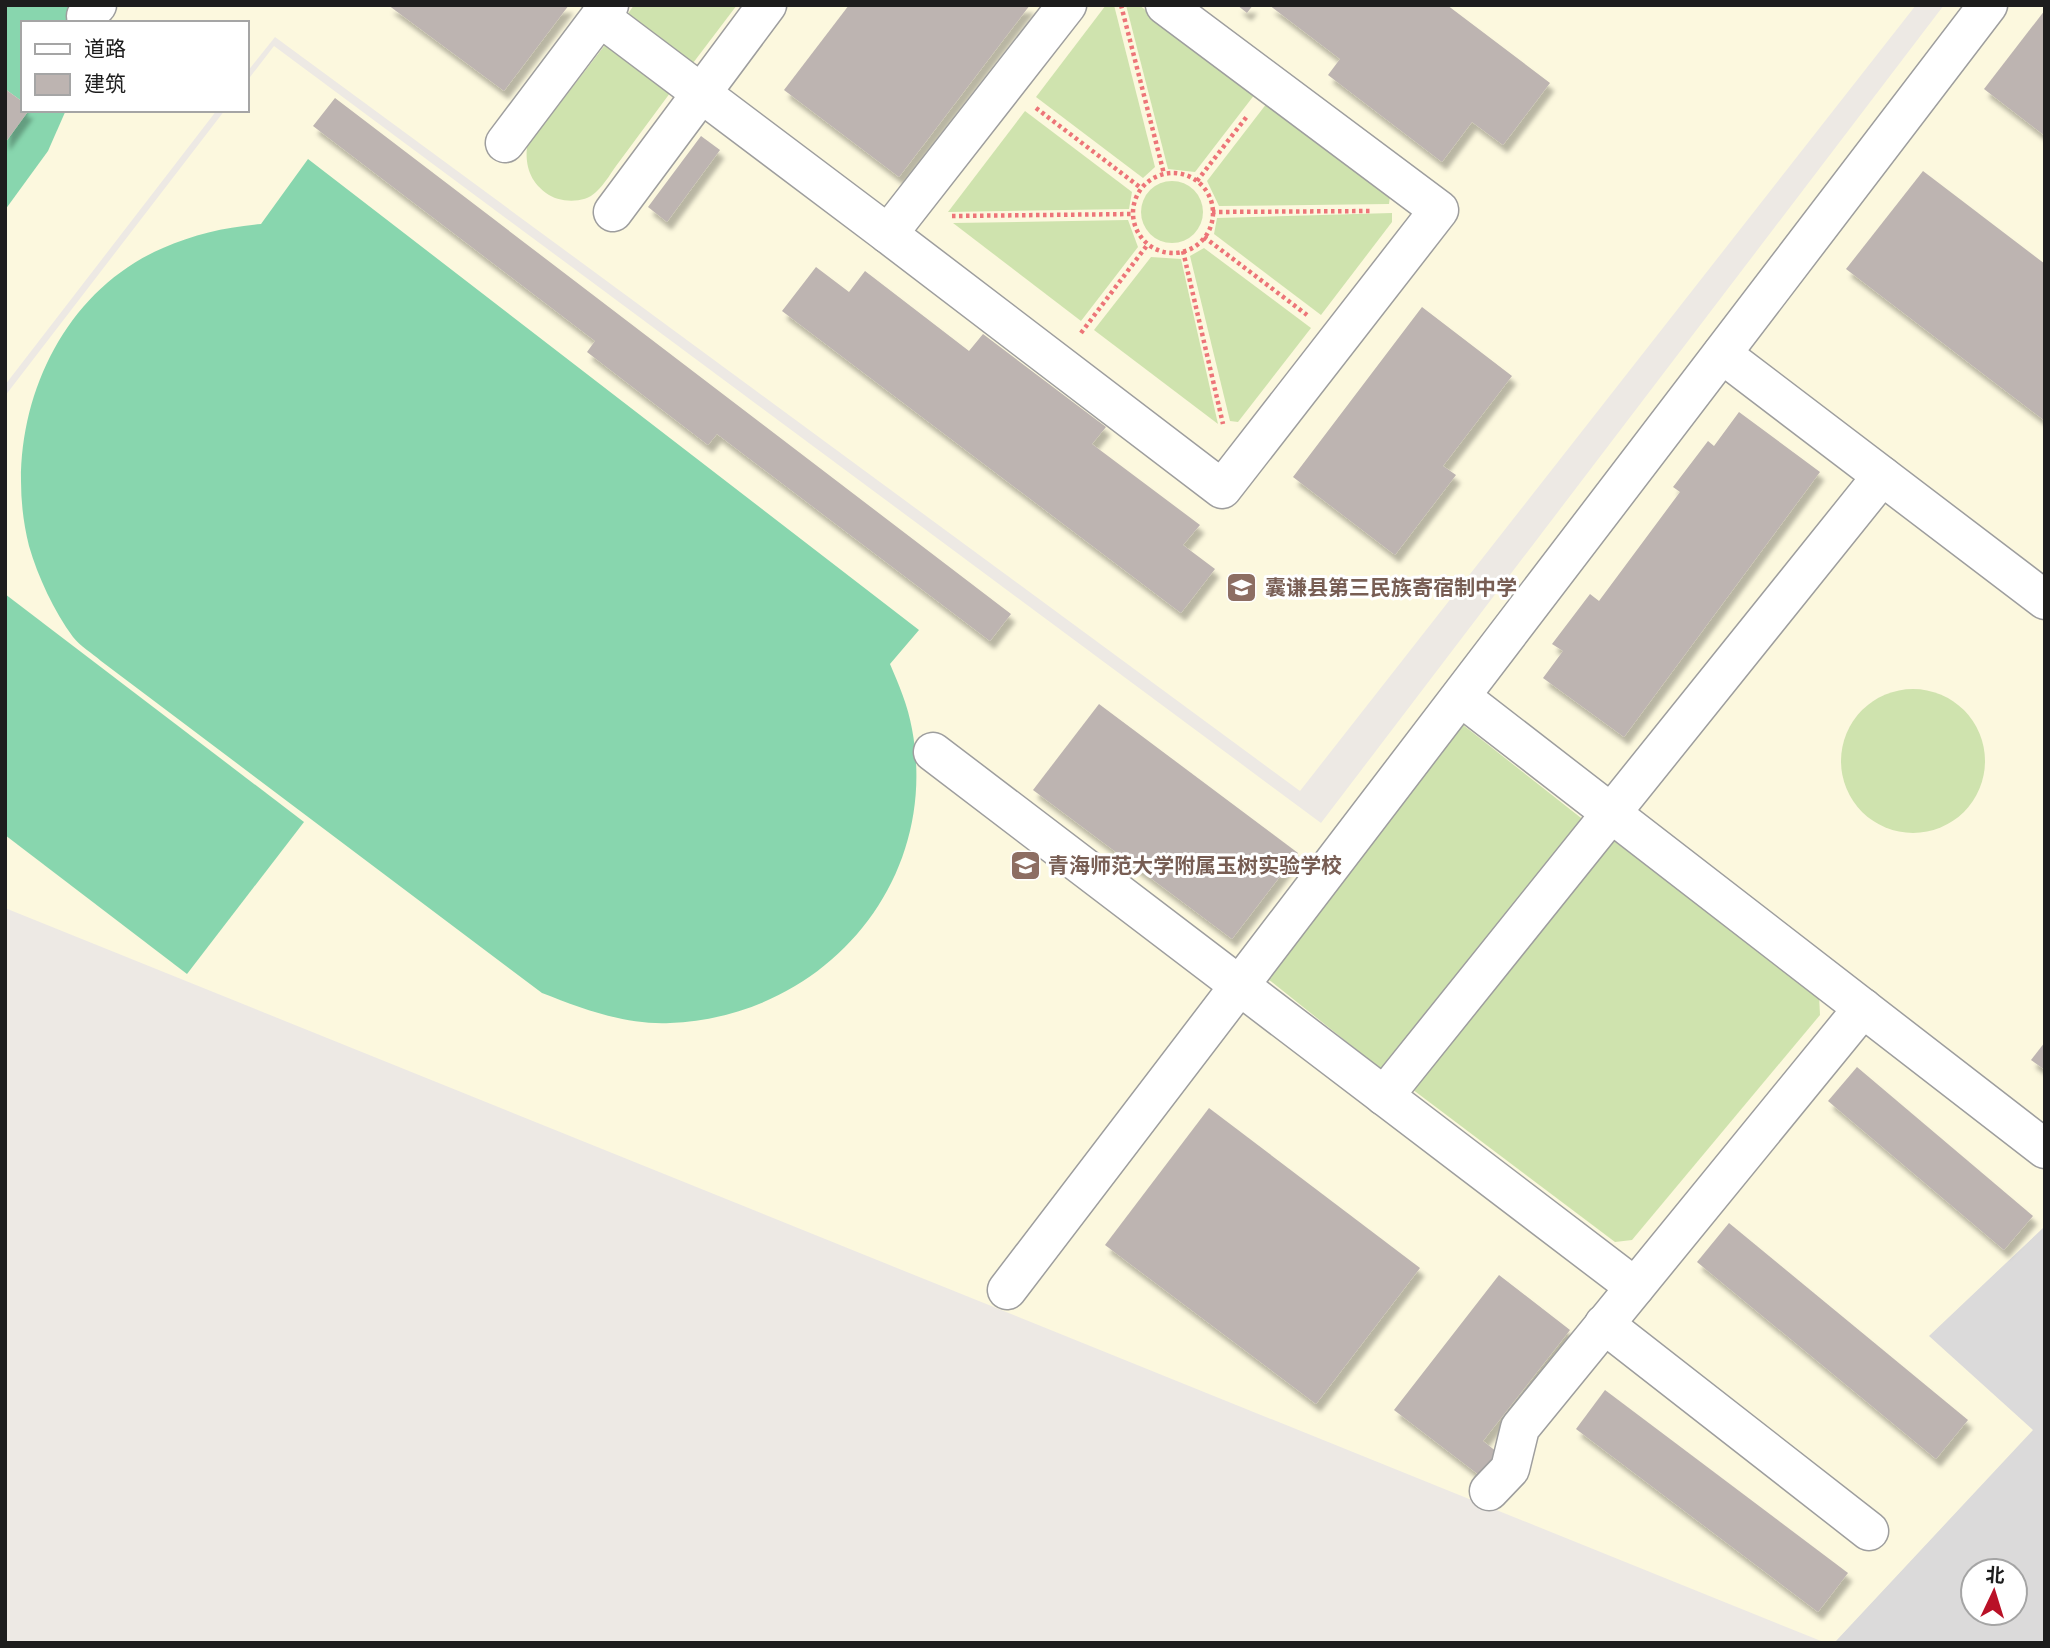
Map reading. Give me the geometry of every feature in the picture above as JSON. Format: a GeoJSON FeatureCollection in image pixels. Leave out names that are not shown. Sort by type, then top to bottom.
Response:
{"type":"FeatureCollection","features":[{"type":"Feature","properties":{"kind":"lane"},"geometry":{"type":"LineString","coordinates":[[613,212],[767,5]]}},
{"type":"Feature","properties":{"kind":"lane"},"geometry":{"type":"LineString","coordinates":[[895,226],[1067,5]]}},
{"type":"Feature","properties":{"kind":"lane"},"geometry":{"type":"LineString","coordinates":[[505,143],[605,11],[702,93],[895,226],[1058,364],[1222,489],[1439,210],[1166,5]]}},
{"type":"Feature","properties":{"kind":"lane"},"geometry":{"type":"LineString","coordinates":[[1007,1290],[1988,5]]}},
{"type":"Feature","properties":{"kind":"lane"},"geometry":{"type":"LineString","coordinates":[[1722,354],[2045,600]]}},
{"type":"Feature","properties":{"kind":"lane"},"geometry":{"type":"LineString","coordinates":[[1384,1096],[1882,476]]}},
{"type":"Feature","properties":{"kind":"lane"},"geometry":{"type":"LineString","coordinates":[[1461,697],[2045,1149]]}},
{"type":"Feature","properties":{"kind":"lane"},"geometry":{"type":"LineString","coordinates":[[933,752],[1635,1287]]}},
{"type":"Feature","properties":{"kind":"lane"},"geometry":{"type":"LineString","coordinates":[[1489,1491],[1510,1469],[1520,1428],[1863,1008]]}},
{"type":"Feature","properties":{"kind":"lane"},"geometry":{"type":"LineString","coordinates":[[1604,1324],[1869,1531]]}},
{"type":"Feature","properties":{"kind":"path"},"geometry":{"type":"LineString","coordinates":[[1121,5],[1164,174]]}},
{"type":"Feature","properties":{"kind":"path"},"geometry":{"type":"LineString","coordinates":[[1006,84],[1141,188]]}},
{"type":"Feature","properties":{"kind":"path"},"geometry":{"type":"LineString","coordinates":[[1197,181],[1271,85]]}},
{"type":"Feature","properties":{"kind":"path"},"geometry":{"type":"LineString","coordinates":[[1164,174],[1183,174],[1197,181],[1208,193],[1212,212],[1212,223],[1205,237],[1183,251],[1162,251],[1148,244],[1138,233],[1133,214],[1134,202],[1141,188],[1152,178],[1164,174]]}},
{"type":"Feature","properties":{"kind":"path"},"geometry":{"type":"LineString","coordinates":[[1212,212],[1439,210]]}},
{"type":"Feature","properties":{"kind":"path"},"geometry":{"type":"LineString","coordinates":[[895,226],[1133,214]]}},
{"type":"Feature","properties":{"kind":"path"},"geometry":{"type":"LineString","coordinates":[[1205,237],[1339,339]]}},
{"type":"Feature","properties":{"kind":"path"},"geometry":{"type":"LineString","coordinates":[[1058,364],[1148,244]]}},
{"type":"Feature","properties":{"kind":"path"},"geometry":{"type":"LineString","coordinates":[[1183,251],[1235,472]]}},
{"type":"Feature","properties":{"kind":"shaded area","name":"囊谦县第三民族寄宿制中学"},"geometry":{"type":"Polygon","coordinates":[[[5,5],[1916,5],[1300,791],[275,37],[248,71],[248,21],[21,21],[21,112],[215,112],[5,385],[5,5]]]}},
{"type":"Feature","properties":{"kind":"shaded area","name":"青海师范大学附属玉树实验学校"},"geometry":{"type":"Polygon","coordinates":[[[1944,5],[2045,5],[2045,1226],[1929,1336],[2033,1430],[1834,1643],[1826,1643],[5,908],[5,396],[223,112],[248,112],[248,80],[274,46],[1321,823],[1944,5]]]}},
{"type":"Feature","properties":{"kind":"shaded area"},"geometry":{"type":"Polygon","coordinates":[[[2045,1226],[2045,1643],[1834,1643],[2032,1430],[1928,1336],[2045,1226]]]}},
{"type":"Feature","properties":{"kind":"green space"},"geometry":{"type":"Polygon","coordinates":[[[5,5],[79,5],[80,21],[21,21],[21,101],[5,89],[5,5]]]}},
{"type":"Feature","properties":{"kind":"green space"},"geometry":{"type":"Polygon","coordinates":[[[634,5],[737,5],[690,67],[625,18],[634,5]]]}},
{"type":"Feature","properties":{"kind":"green space"},"geometry":{"type":"Polygon","coordinates":[[[1106,5],[1114,5],[1155,167],[1143,178],[1036,97],[1106,5]]]}},
{"type":"Feature","properties":{"kind":"green space"},"geometry":{"type":"Polygon","coordinates":[[[1126,5],[1139,5],[1255,94],[1195,172],[1168,169],[1126,5]]]}},
{"type":"Feature","properties":{"kind":"green space"},"geometry":{"type":"Polygon","coordinates":[[[605,45],[670,93],[596,192],[585,199],[558,199],[546,193],[532,178],[527,160],[527,146],[605,45]]]}},
{"type":"Feature","properties":{"kind":"green space"},"geometry":{"type":"Polygon","coordinates":[[[1267,103],[1390,196],[1389,204],[1219,206],[1207,181],[1267,103]]]}},
{"type":"Feature","properties":{"kind":"green space"},"geometry":{"type":"Polygon","coordinates":[[[1025,111],[1132,192],[1129,209],[948,212],[1025,111]]]}},
{"type":"Feature","properties":{"kind":"green space"},"geometry":{"type":"Polygon","coordinates":[[[28,112],[65,112],[48,151],[5,210],[5,143],[28,112]]]}},
{"type":"Feature","properties":{"kind":"green space"},"geometry":{"type":"Polygon","coordinates":[[[308,159],[919,630],[890,664],[906,704],[912,729],[916,786],[908,839],[889,888],[859,931],[821,968],[776,996],[726,1015],[653,1023],[605,1015],[542,993],[101,661],[76,640],[59,616],[42,582],[29,546],[22,502],[22,458],[29,414],[43,372],[64,333],[91,299],[124,270],[163,248],[211,232],[261,224],[308,159]]]}},
{"type":"Feature","properties":{"kind":"green space"},"geometry":{"type":"Polygon","coordinates":[[[1172,181],[1194,190],[1203,212],[1194,234],[1172,243],[1150,234],[1141,212],[1150,190],[1172,181]]]}},
{"type":"Feature","properties":{"kind":"green space"},"geometry":{"type":"Polygon","coordinates":[[[1392,213],[1392,222],[1321,315],[1214,234],[1217,218],[1392,213]]]}},
{"type":"Feature","properties":{"kind":"green space"},"geometry":{"type":"Polygon","coordinates":[[[1128,220],[1138,247],[1081,321],[953,223],[1128,220]]]}},
{"type":"Feature","properties":{"kind":"green space"},"geometry":{"type":"Polygon","coordinates":[[[1204,248],[1311,328],[1238,422],[1230,421],[1190,256],[1204,248]]]}},
{"type":"Feature","properties":{"kind":"green space"},"geometry":{"type":"Polygon","coordinates":[[[1151,257],[1181,259],[1218,424],[1094,330],[1151,257]]]}},
{"type":"Feature","properties":{"kind":"green space"},"geometry":{"type":"Polygon","coordinates":[[[5,594],[304,822],[187,974],[5,835],[5,594]]]}},
{"type":"Feature","properties":{"kind":"green space"},"geometry":{"type":"Polygon","coordinates":[[[1913,689],[1941,694],[1964,710],[1980,733],[1985,761],[1980,789],[1964,812],[1941,828],[1913,833],[1885,828],[1862,812],[1846,789],[1841,761],[1846,733],[1862,710],[1885,694],[1913,689]]]}},
{"type":"Feature","properties":{"kind":"green space"},"geometry":{"type":"Polygon","coordinates":[[[1458,721],[1590,825],[1387,1074],[1268,979],[1458,721]]]}},
{"type":"Feature","properties":{"kind":"green space"},"geometry":{"type":"Polygon","coordinates":[[[1606,835],[1819,995],[1820,1015],[1632,1240],[1615,1242],[1404,1083],[1606,835]]]}},
{"type":"Feature","properties":{"kind":"building"},"geometry":{"type":"Polygon","coordinates":[[[388,5],[569,5],[504,91],[388,5]]]}},
{"type":"Feature","properties":{"kind":"building"},"geometry":{"type":"Polygon","coordinates":[[[849,5],[1030,5],[899,177],[784,90],[849,5]]]}},
{"type":"Feature","properties":{"kind":"building"},"geometry":{"type":"Polygon","coordinates":[[[1237,5],[1253,5],[1247,13],[1237,5]]]}},
{"type":"Feature","properties":{"kind":"building"},"geometry":{"type":"Polygon","coordinates":[[[1269,5],[1447,5],[1550,83],[1503,145],[1472,122],[1442,162],[1328,75],[1340,59],[1269,5]]]}},
{"type":"Feature","properties":{"kind":"building"},"geometry":{"type":"Polygon","coordinates":[[[2045,10],[2045,136],[1984,89],[2045,10]]]}},
{"type":"Feature","properties":{"kind":"building"},"geometry":{"type":"Polygon","coordinates":[[[5,89],[21,101],[21,112],[28,112],[5,143],[5,89]]]}},
{"type":"Feature","properties":{"kind":"building"},"geometry":{"type":"Polygon","coordinates":[[[335,98],[1011,614],[990,641],[717,434],[708,445],[587,352],[595,341],[313,126],[335,98]]]}},
{"type":"Feature","properties":{"kind":"building"},"geometry":{"type":"Polygon","coordinates":[[[701,136],[720,150],[667,222],[648,207],[701,136]]]}},
{"type":"Feature","properties":{"kind":"building"},"geometry":{"type":"Polygon","coordinates":[[[1923,171],[2045,264],[2045,421],[1846,269],[1923,171]]]}},
{"type":"Feature","properties":{"kind":"building"},"geometry":{"type":"Polygon","coordinates":[[[816,267],[849,292],[865,271],[969,351],[983,334],[1106,427],[1092,444],[1200,525],[1183,545],[1215,569],[1181,613],[782,311],[816,267]]]}},
{"type":"Feature","properties":{"kind":"building"},"geometry":{"type":"Polygon","coordinates":[[[1422,307],[1512,376],[1443,466],[1456,475],[1395,555],[1293,477],[1422,307]]]}},
{"type":"Feature","properties":{"kind":"building"},"geometry":{"type":"Polygon","coordinates":[[[1739,412],[1820,472],[1624,737],[1543,678],[1563,651],[1552,644],[1590,594],[1599,601],[1680,492],[1673,487],[1708,441],[1714,446],[1739,412]]]}},
{"type":"Feature","properties":{"kind":"building"},"geometry":{"type":"Polygon","coordinates":[[[1099,704],[1298,853],[1232,939],[1033,790],[1099,704]]]}},
{"type":"Feature","properties":{"kind":"building"},"geometry":{"type":"Polygon","coordinates":[[[2045,1042],[2045,1070],[2031,1060],[2045,1042]]]}},
{"type":"Feature","properties":{"kind":"building"},"geometry":{"type":"Polygon","coordinates":[[[1857,1067],[2033,1216],[2004,1250],[1828,1101],[1857,1067]]]}},
{"type":"Feature","properties":{"kind":"building"},"geometry":{"type":"Polygon","coordinates":[[[1209,1108],[1420,1268],[1316,1404],[1105,1245],[1209,1108]]]}},
{"type":"Feature","properties":{"kind":"building"},"geometry":{"type":"Polygon","coordinates":[[[1729,1223],[1968,1420],[1936,1459],[1697,1262],[1729,1223]]]}},
{"type":"Feature","properties":{"kind":"building"},"geometry":{"type":"Polygon","coordinates":[[[1499,1275],[1570,1330],[1483,1441],[1497,1452],[1479,1475],[1394,1410],[1499,1275]]]}},
{"type":"Feature","properties":{"kind":"building"},"geometry":{"type":"Polygon","coordinates":[[[1605,1390],[1848,1573],[1818,1612],[1576,1429],[1605,1390]]]}},
{"type":"Feature","properties":{"kind":"place","name":"囊谦县第三民族寄宿制中学"},"geometry":{"type":"Point","coordinates":[1242,588]}},
{"type":"Feature","properties":{"kind":"place","name":"青海师范大学附属玉树实验学校"},"geometry":{"type":"Point","coordinates":[1025,866]}}]}
